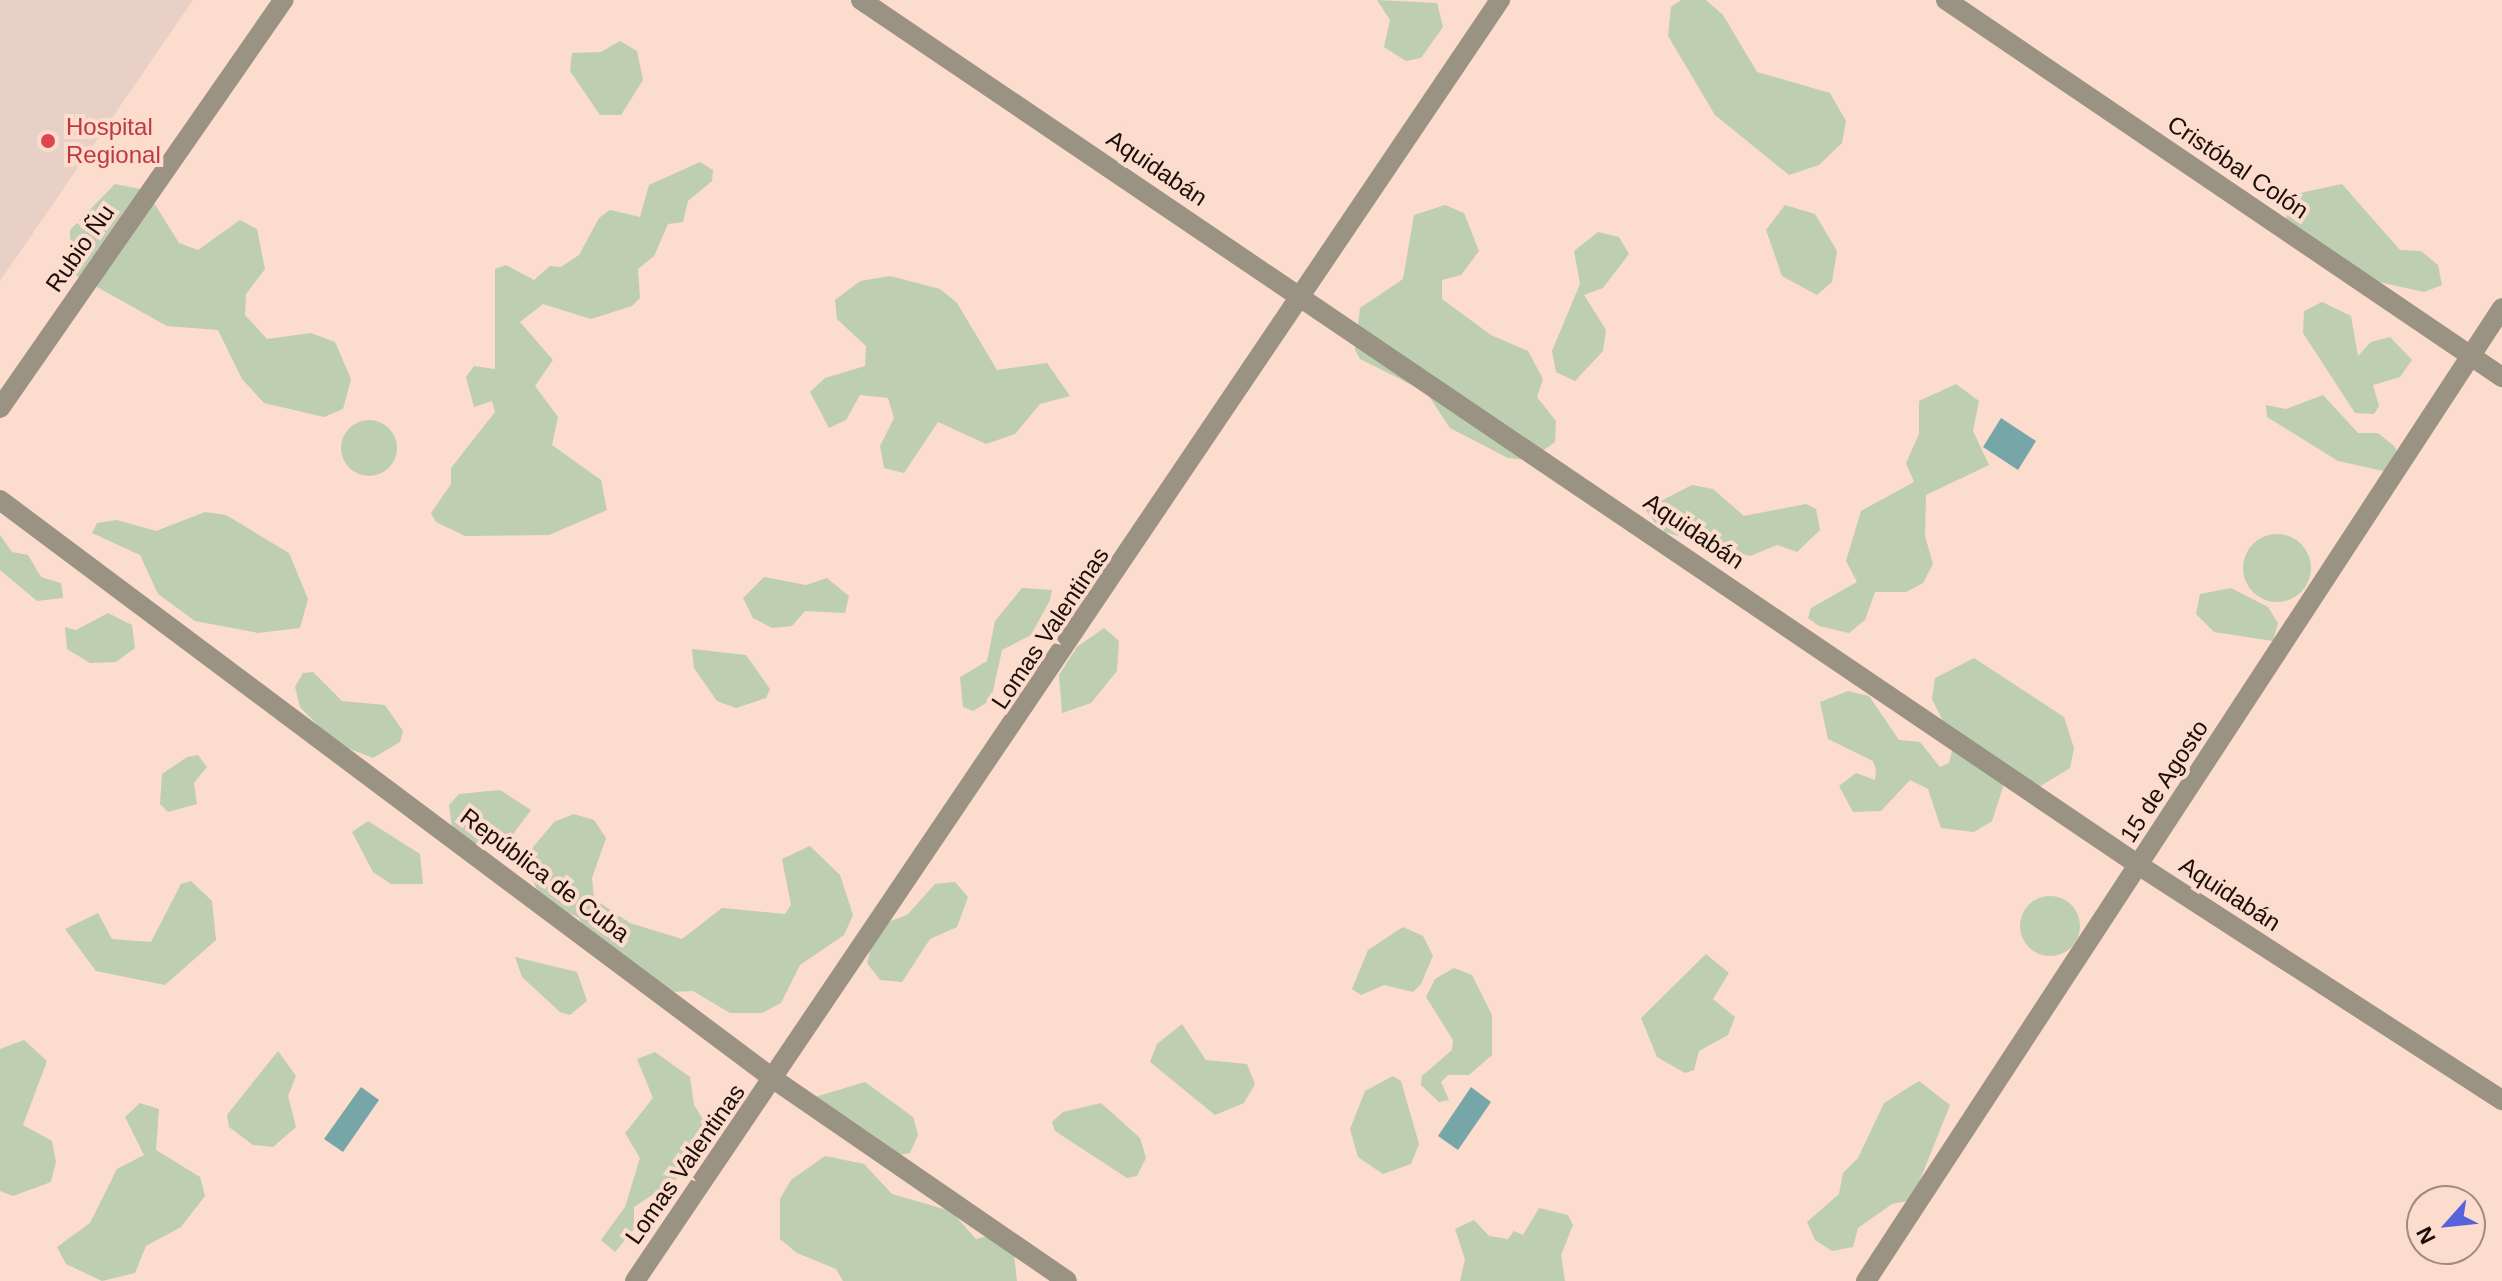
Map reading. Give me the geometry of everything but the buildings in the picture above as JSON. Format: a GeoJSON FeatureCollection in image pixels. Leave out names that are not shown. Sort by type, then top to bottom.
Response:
{"type":"FeatureCollection","features":[{"type":"Feature","properties":{"kind":"street","name":"Rubio Ñu"},"geometry":{"type":"LineString","coordinates":[[0,408],[284,0]]}},
{"type":"Feature","properties":{"kind":"street","name":"Aquidabán"},"geometry":{"type":"LineString","coordinates":[[861,0],[2140,866],[2502,1100]]}},
{"type":"Feature","properties":{"kind":"street","name":"Lomas Valentinas"},"geometry":{"type":"LineString","coordinates":[[635,1281],[775,1080],[1305,298],[1500,0]]}},
{"type":"Feature","properties":{"kind":"street","name":"Cristóbal Colón"},"geometry":{"type":"LineString","coordinates":[[1946,0],[2502,377]]}},
{"type":"Feature","properties":{"kind":"street","name":"15 de Agosto"},"geometry":{"type":"LineString","coordinates":[[1866,1281],[2502,308]]}},
{"type":"Feature","properties":{"kind":"street","name":"República de Cuba"},"geometry":{"type":"LineString","coordinates":[[0,500],[775,1080],[1067,1281]]}},
{"type":"Feature","properties":{"kind":"shaded area","name":"Hospital Regional"},"geometry":{"type":"Polygon","coordinates":[[[0,0],[193,0],[0,281],[0,0]]]}},
{"type":"Feature","properties":{"kind":"green space"},"geometry":{"type":"Polygon","coordinates":[[[1377,0],[1437,3],[1443,27],[1421,58],[1406,61],[1384,47],[1390,20],[1377,0]]]}},
{"type":"Feature","properties":{"kind":"green space"},"geometry":{"type":"Polygon","coordinates":[[[1681,0],[1706,0],[1723,15],[1757,72],[1830,93],[1846,121],[1842,143],[1819,165],[1789,175],[1715,115],[1668,36],[1671,7],[1681,0]]]}},
{"type":"Feature","properties":{"kind":"green space"},"geometry":{"type":"Polygon","coordinates":[[[620,41],[637,51],[643,80],[621,115],[600,115],[570,71],[572,53],[601,52],[620,41]]]}},
{"type":"Feature","properties":{"kind":"green space"},"geometry":{"type":"Polygon","coordinates":[[[700,162],[713,170],[712,181],[688,201],[683,222],[668,224],[654,256],[638,269],[640,298],[632,306],[591,319],[543,304],[520,322],[553,360],[535,386],[558,417],[552,445],[601,480],[607,510],[549,535],[465,536],[436,522],[431,513],[451,484],[451,468],[495,412],[492,401],[474,407],[466,377],[474,366],[495,369],[495,269],[506,265],[534,280],[550,266],[561,267],[579,255],[599,218],[610,210],[640,217],[649,185],[700,162]]]}},
{"type":"Feature","properties":{"kind":"green space"},"geometry":{"type":"Polygon","coordinates":[[[115,184],[146,190],[179,243],[198,250],[240,220],[257,229],[265,269],[246,294],[245,315],[267,339],[311,333],[335,342],[351,379],[343,409],[324,417],[264,403],[242,379],[218,330],[167,326],[70,272],[70,230],[115,184]]]}},
{"type":"Feature","properties":{"kind":"green space"},"geometry":{"type":"Polygon","coordinates":[[[2342,184],[2400,250],[2421,251],[2438,265],[2442,285],[2424,292],[2365,279],[2285,221],[2295,194],[2342,184]]]}},
{"type":"Feature","properties":{"kind":"green space"},"geometry":{"type":"Polygon","coordinates":[[[1445,205],[1464,213],[1479,251],[1461,275],[1442,280],[1442,299],[1491,335],[1528,351],[1543,379],[1537,397],[1556,421],[1555,442],[1530,460],[1508,458],[1450,428],[1426,392],[1360,359],[1355,350],[1360,308],[1403,279],[1414,215],[1445,205]]]}},
{"type":"Feature","properties":{"kind":"green space"},"geometry":{"type":"Polygon","coordinates":[[[1785,205],[1815,214],[1837,251],[1832,282],[1817,295],[1782,276],[1766,230],[1785,205]]]}},
{"type":"Feature","properties":{"kind":"green space"},"geometry":{"type":"Polygon","coordinates":[[[1598,232],[1619,237],[1629,254],[1603,288],[1584,295],[1606,330],[1603,351],[1575,381],[1556,372],[1552,351],[1580,284],[1574,251],[1598,232]]]}},
{"type":"Feature","properties":{"kind":"green space"},"geometry":{"type":"Polygon","coordinates":[[[890,276],[940,289],[957,303],[997,370],[1047,363],[1070,396],[1040,404],[1015,434],[986,444],[938,422],[904,473],[884,468],[880,446],[894,418],[888,398],[860,395],[846,420],[829,428],[810,392],[825,378],[865,366],[866,346],[837,319],[835,300],[860,281],[890,276]]]}},
{"type":"Feature","properties":{"kind":"green space"},"geometry":{"type":"Polygon","coordinates":[[[2322,302],[2351,316],[2358,356],[2371,342],[2390,337],[2412,360],[2400,377],[2373,385],[2379,406],[2374,414],[2355,413],[2303,333],[2304,311],[2322,302]]]}},
{"type":"Feature","properties":{"kind":"green space"},"geometry":{"type":"Polygon","coordinates":[[[1956,384],[1979,401],[1973,431],[1989,465],[1926,495],[1925,536],[1933,564],[1923,583],[1906,592],[1875,592],[1865,620],[1849,633],[1819,626],[1808,618],[1811,608],[1857,582],[1846,561],[1861,511],[1914,482],[1906,463],[1919,434],[1919,401],[1956,384]]]}},
{"type":"Feature","properties":{"kind":"green space"},"geometry":{"type":"Polygon","coordinates":[[[2323,395],[2358,433],[2378,433],[2394,446],[2399,455],[2388,472],[2338,461],[2267,417],[2266,405],[2286,409],[2323,395]]]}},
{"type":"Feature","properties":{"kind":"green space"},"geometry":{"type":"Polygon","coordinates":[[[369,420],[389,428],[397,448],[389,468],[369,476],[349,468],[341,448],[349,428],[369,420]]]}},
{"type":"Feature","properties":{"kind":"green space"},"geometry":{"type":"Polygon","coordinates":[[[1692,485],[1713,489],[1744,516],[1806,504],[1816,509],[1820,530],[1797,552],[1777,545],[1750,556],[1661,531],[1645,509],[1692,485]]]}},
{"type":"Feature","properties":{"kind":"green space"},"geometry":{"type":"Polygon","coordinates":[[[205,512],[226,515],[289,553],[308,599],[300,628],[258,633],[195,621],[158,594],[140,555],[92,533],[97,523],[117,520],[156,531],[205,512]]]}},
{"type":"Feature","properties":{"kind":"green space"},"geometry":{"type":"Polygon","coordinates":[[[2277,534],[2301,544],[2311,568],[2301,592],[2277,602],[2253,592],[2243,568],[2253,544],[2277,534]]]}},
{"type":"Feature","properties":{"kind":"green space"},"geometry":{"type":"Polygon","coordinates":[[[0,535],[12,552],[28,555],[41,577],[61,583],[63,598],[37,601],[0,570],[0,535]]]}},
{"type":"Feature","properties":{"kind":"green space"},"geometry":{"type":"Polygon","coordinates":[[[764,577],[806,585],[827,578],[849,596],[845,613],[805,611],[792,626],[772,628],[753,618],[743,598],[764,577]]]}},
{"type":"Feature","properties":{"kind":"green space"},"geometry":{"type":"Polygon","coordinates":[[[1022,588],[1052,590],[1050,600],[1031,635],[1002,650],[991,700],[973,711],[963,707],[960,677],[987,661],[995,621],[1022,588]]]}},
{"type":"Feature","properties":{"kind":"green space"},"geometry":{"type":"Polygon","coordinates":[[[2231,588],[2268,607],[2278,623],[2273,641],[2214,632],[2196,614],[2200,594],[2231,588]]]}},
{"type":"Feature","properties":{"kind":"green space"},"geometry":{"type":"Polygon","coordinates":[[[108,613],[132,625],[135,648],[116,662],[90,663],[67,649],[65,627],[76,630],[108,613]]]}},
{"type":"Feature","properties":{"kind":"green space"},"geometry":{"type":"Polygon","coordinates":[[[1104,628],[1119,641],[1117,671],[1091,703],[1062,713],[1059,675],[1077,647],[1104,628]]]}},
{"type":"Feature","properties":{"kind":"green space"},"geometry":{"type":"Polygon","coordinates":[[[692,649],[746,655],[770,689],[766,698],[736,708],[717,701],[694,668],[692,649]]]}},
{"type":"Feature","properties":{"kind":"green space"},"geometry":{"type":"Polygon","coordinates":[[[1974,658],[2064,717],[2074,748],[2070,768],[2034,790],[2005,781],[1992,821],[1974,832],[1941,828],[1928,789],[1910,780],[1881,811],[1853,812],[1839,786],[1856,773],[1875,780],[1876,770],[1873,761],[1828,739],[1820,702],[1848,691],[1869,696],[1899,740],[1920,742],[1940,767],[1949,763],[1954,743],[1932,699],[1935,678],[1974,658]]]}},
{"type":"Feature","properties":{"kind":"green space"},"geometry":{"type":"Polygon","coordinates":[[[313,672],[342,701],[385,705],[403,731],[400,742],[373,758],[335,743],[300,707],[295,687],[303,673],[313,672]]]}},
{"type":"Feature","properties":{"kind":"green space"},"geometry":{"type":"Polygon","coordinates":[[[198,755],[207,767],[194,783],[197,804],[168,812],[160,804],[162,774],[187,757],[198,755]]]}},
{"type":"Feature","properties":{"kind":"green space"},"geometry":{"type":"Polygon","coordinates":[[[500,790],[531,810],[511,837],[480,848],[452,827],[449,805],[459,794],[500,790]]]}},
{"type":"Feature","properties":{"kind":"green space"},"geometry":{"type":"Polygon","coordinates":[[[574,814],[594,820],[606,838],[592,878],[594,899],[630,923],[682,939],[722,908],[785,914],[791,905],[782,859],[810,846],[840,875],[853,915],[844,935],[800,965],[781,1003],[762,1013],[730,1013],[693,991],[671,992],[589,938],[579,918],[542,900],[529,873],[529,852],[554,822],[574,814]]]}},
{"type":"Feature","properties":{"kind":"green space"},"geometry":{"type":"Polygon","coordinates":[[[368,821],[420,854],[423,884],[391,884],[373,872],[352,832],[368,821]]]}},
{"type":"Feature","properties":{"kind":"green space"},"geometry":{"type":"Polygon","coordinates":[[[191,881],[212,901],[216,940],[165,985],[96,971],[65,929],[98,913],[112,939],[151,942],[181,884],[191,881]]]}},
{"type":"Feature","properties":{"kind":"green space"},"geometry":{"type":"Polygon","coordinates":[[[955,882],[968,897],[957,927],[930,939],[902,982],[880,980],[867,963],[877,926],[907,915],[935,884],[955,882]]]}},
{"type":"Feature","properties":{"kind":"green space"},"geometry":{"type":"Polygon","coordinates":[[[2050,896],[2072,904],[2080,926],[2072,948],[2050,956],[2028,948],[2020,926],[2028,904],[2050,896]]]}},
{"type":"Feature","properties":{"kind":"green space"},"geometry":{"type":"Polygon","coordinates":[[[1403,927],[1423,936],[1433,956],[1421,984],[1413,992],[1384,985],[1361,995],[1352,989],[1368,950],[1403,927]]]}},
{"type":"Feature","properties":{"kind":"green space"},"geometry":{"type":"Polygon","coordinates":[[[1706,954],[1729,973],[1713,999],[1735,1017],[1728,1035],[1699,1051],[1694,1070],[1685,1073],[1657,1057],[1641,1018],[1706,954]]]}},
{"type":"Feature","properties":{"kind":"green space"},"geometry":{"type":"Polygon","coordinates":[[[515,957],[577,972],[587,1001],[570,1015],[560,1012],[522,977],[515,957]]]}},
{"type":"Feature","properties":{"kind":"green space"},"geometry":{"type":"Polygon","coordinates":[[[1454,968],[1472,975],[1492,1015],[1492,1055],[1469,1075],[1448,1075],[1441,1082],[1449,1100],[1439,1102],[1421,1085],[1422,1076],[1452,1050],[1453,1040],[1426,997],[1435,979],[1454,968]]]}},
{"type":"Feature","properties":{"kind":"green space"},"geometry":{"type":"Polygon","coordinates":[[[1182,1024],[1206,1060],[1247,1064],[1255,1084],[1244,1103],[1215,1115],[1150,1062],[1157,1044],[1182,1024]]]}},
{"type":"Feature","properties":{"kind":"green space"},"geometry":{"type":"Polygon","coordinates":[[[24,1040],[47,1061],[23,1125],[52,1141],[56,1162],[51,1182],[13,1196],[0,1191],[0,1049],[24,1040]]]}},
{"type":"Feature","properties":{"kind":"green space"},"geometry":{"type":"Polygon","coordinates":[[[278,1051],[296,1076],[288,1096],[296,1127],[273,1147],[253,1145],[229,1127],[227,1115],[278,1051]]]}},
{"type":"Feature","properties":{"kind":"green space"},"geometry":{"type":"Polygon","coordinates":[[[655,1052],[690,1077],[694,1105],[711,1132],[684,1174],[634,1207],[634,1229],[615,1252],[601,1240],[625,1207],[640,1158],[625,1133],[653,1098],[637,1059],[655,1052]]]}},
{"type":"Feature","properties":{"kind":"green space"},"geometry":{"type":"Polygon","coordinates":[[[1393,1076],[1401,1081],[1419,1144],[1411,1164],[1383,1174],[1358,1157],[1350,1129],[1365,1091],[1393,1076]]]}},
{"type":"Feature","properties":{"kind":"green space"},"geometry":{"type":"Polygon","coordinates":[[[1919,1081],[1950,1105],[1912,1200],[1892,1204],[1858,1228],[1853,1247],[1832,1251],[1815,1240],[1807,1222],[1839,1194],[1843,1173],[1858,1158],[1884,1103],[1919,1081]]]}},
{"type":"Feature","properties":{"kind":"green space"},"geometry":{"type":"Polygon","coordinates":[[[865,1082],[913,1117],[918,1135],[910,1153],[899,1155],[815,1097],[865,1082]]]}},
{"type":"Feature","properties":{"kind":"green space"},"geometry":{"type":"Polygon","coordinates":[[[140,1103],[159,1109],[156,1150],[200,1177],[205,1196],[181,1227],[146,1246],[135,1273],[102,1281],[66,1264],[57,1247],[90,1223],[117,1169],[144,1155],[125,1117],[140,1103]]]}},
{"type":"Feature","properties":{"kind":"green space"},"geometry":{"type":"Polygon","coordinates":[[[1101,1103],[1140,1138],[1146,1158],[1137,1176],[1127,1178],[1055,1131],[1052,1122],[1063,1112],[1101,1103]]]}},
{"type":"Feature","properties":{"kind":"green space"},"geometry":{"type":"Polygon","coordinates":[[[825,1156],[864,1164],[892,1194],[951,1211],[976,1239],[997,1234],[1013,1246],[1017,1281],[843,1281],[836,1269],[797,1253],[780,1239],[780,1199],[791,1180],[825,1156]]]}},
{"type":"Feature","properties":{"kind":"green space"},"geometry":{"type":"Polygon","coordinates":[[[1539,1208],[1568,1215],[1573,1225],[1561,1255],[1565,1281],[1460,1281],[1465,1259],[1455,1229],[1474,1220],[1489,1236],[1508,1239],[1514,1231],[1523,1235],[1539,1208]]]}},
{"type":"Feature","properties":{"kind":"water"},"geometry":{"type":"Polygon","coordinates":[[[2001,418],[2036,441],[2018,470],[1983,447],[2001,418]]]}},
{"type":"Feature","properties":{"kind":"water"},"geometry":{"type":"Polygon","coordinates":[[[361,1087],[379,1100],[343,1152],[324,1139],[361,1087]]]}},
{"type":"Feature","properties":{"kind":"water"},"geometry":{"type":"Polygon","coordinates":[[[1471,1087],[1491,1102],[1458,1150],[1438,1136],[1471,1087]]]}},
{"type":"Feature","properties":{"kind":"place","name":"Hospital Regional"},"geometry":{"type":"Point","coordinates":[48,141]}}]}
